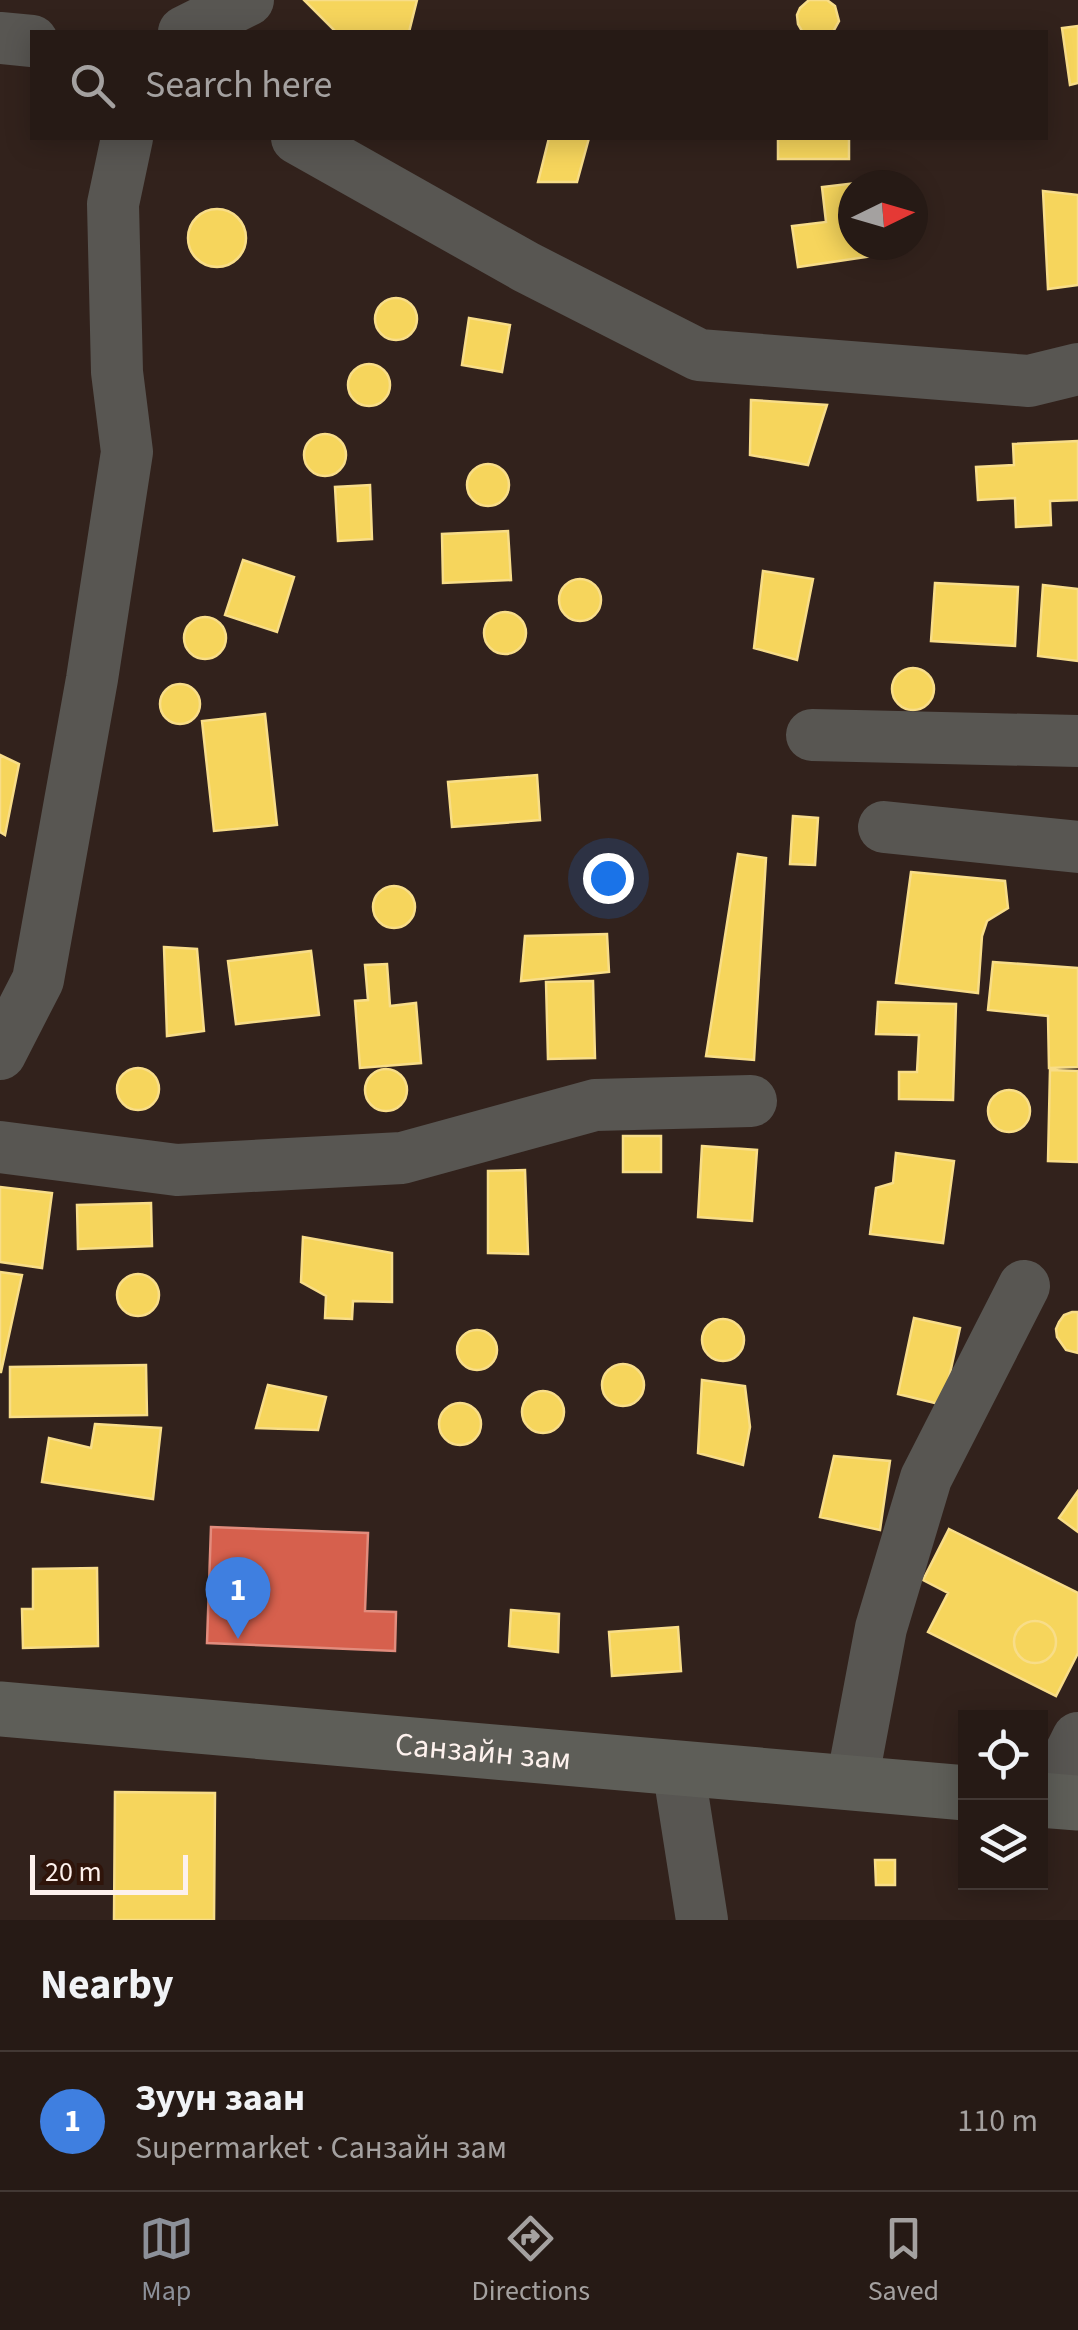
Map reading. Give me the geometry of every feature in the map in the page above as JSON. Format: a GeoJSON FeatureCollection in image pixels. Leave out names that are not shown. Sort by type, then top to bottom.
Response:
{"type":"FeatureCollection","features":[{"type":"Feature","properties":{"kind":"main road","name":"Санзайн зам"},"geometry":{"type":"LineString","coordinates":[[0,1709],[958,1792]]}},
{"type":"Feature","properties":{"kind":"street"},"geometry":{"type":"LineString","coordinates":[[188,30],[248,0]]}},
{"type":"Feature","properties":{"kind":"street"},"geometry":{"type":"LineString","coordinates":[[0,38],[30,41]]}},
{"type":"Feature","properties":{"kind":"street"},"geometry":{"type":"LineString","coordinates":[[0,1054],[38,980],[92,678],[127,452],[117,372],[113,204],[127,140]]}},
{"type":"Feature","properties":{"kind":"street"},"geometry":{"type":"LineString","coordinates":[[301,140],[526,267],[698,355],[1029,381],[1078,370]]}},
{"type":"Feature","properties":{"kind":"street"},"geometry":{"type":"LineString","coordinates":[[812,735],[1078,741]]}},
{"type":"Feature","properties":{"kind":"street"},"geometry":{"type":"LineString","coordinates":[[884,827],[1078,847]]}},
{"type":"Feature","properties":{"kind":"street"},"geometry":{"type":"LineString","coordinates":[[0,1147],[177,1170],[402,1158],[595,1105],[752,1101]]}},
{"type":"Feature","properties":{"kind":"street"},"geometry":{"type":"LineString","coordinates":[[852,1782],[881,1628],[926,1478],[1024,1286]]}},
{"type":"Feature","properties":{"kind":"street"},"geometry":{"type":"LineString","coordinates":[[1055,1801],[1078,1738]]}},
{"type":"Feature","properties":{"kind":"street"},"geometry":{"type":"LineString","coordinates":[[678,1767],[702,1920]]}},
{"type":"Feature","properties":{"kind":"building: Homes"},"geometry":{"type":"Polygon","coordinates":[[[304,0],[417,0],[410,30],[334,30],[304,0]]]}},
{"type":"Feature","properties":{"kind":"building: Homes"},"geometry":{"type":"Polygon","coordinates":[[[809,0],[827,0],[835,6],[839,21],[834,30],[801,30],[797,15],[809,0]]]}},
{"type":"Feature","properties":{"kind":"building: Homes"},"geometry":{"type":"Polygon","coordinates":[[[1078,26],[1078,83],[1070,85],[1062,28],[1078,26]]]}},
{"type":"Feature","properties":{"kind":"building: Homes"},"geometry":{"type":"Polygon","coordinates":[[[548,140],[588,140],[577,182],[538,182],[548,140]]]}},
{"type":"Feature","properties":{"kind":"building: Homes"},"geometry":{"type":"Polygon","coordinates":[[[778,140],[849,140],[849,159],[778,159],[778,140]]]}},
{"type":"Feature","properties":{"kind":"building: Homes"},"geometry":{"type":"Polygon","coordinates":[[[838,185],[838,260],[846,260],[798,267],[792,226],[826,222],[822,187],[838,185]]]}},
{"type":"Feature","properties":{"kind":"building: Homes"},"geometry":{"type":"Polygon","coordinates":[[[1043,191],[1078,195],[1078,285],[1048,289],[1043,191]]]}},
{"type":"Feature","properties":{"kind":"building: Homes"},"geometry":{"type":"Polygon","coordinates":[[[217,209],[237,218],[246,238],[237,258],[217,267],[197,258],[188,238],[197,218],[217,209]]]}},
{"type":"Feature","properties":{"kind":"building: Homes"},"geometry":{"type":"Polygon","coordinates":[[[396,298],[411,304],[417,319],[411,334],[396,340],[381,334],[375,319],[381,304],[396,298]]]}},
{"type":"Feature","properties":{"kind":"building: Homes"},"geometry":{"type":"Polygon","coordinates":[[[469,318],[510,325],[502,372],[462,365],[469,318]]]}},
{"type":"Feature","properties":{"kind":"building: Homes"},"geometry":{"type":"Polygon","coordinates":[[[369,364],[384,370],[390,385],[384,400],[369,406],[354,400],[348,385],[354,370],[369,364]]]}},
{"type":"Feature","properties":{"kind":"building: Homes"},"geometry":{"type":"Polygon","coordinates":[[[751,400],[827,405],[808,465],[750,455],[751,400]]]}},
{"type":"Feature","properties":{"kind":"building: Homes"},"geometry":{"type":"Polygon","coordinates":[[[325,434],[340,440],[346,455],[340,470],[325,476],[310,470],[304,455],[310,440],[325,434]]]}},
{"type":"Feature","properties":{"kind":"building: Homes"},"geometry":{"type":"Polygon","coordinates":[[[1078,441],[1078,500],[1050,501],[1051,525],[1016,527],[1015,498],[978,500],[976,467],[1014,465],[1013,444],[1078,441]]]}},
{"type":"Feature","properties":{"kind":"building: Homes"},"geometry":{"type":"Polygon","coordinates":[[[488,464],[503,470],[509,485],[503,500],[488,506],[473,500],[467,485],[473,470],[488,464]]]}},
{"type":"Feature","properties":{"kind":"building: Homes"},"geometry":{"type":"Polygon","coordinates":[[[370,485],[372,539],[338,541],[335,487],[370,485]]]}},
{"type":"Feature","properties":{"kind":"building: Homes"},"geometry":{"type":"Polygon","coordinates":[[[508,531],[511,580],[443,583],[442,534],[508,531]]]}},
{"type":"Feature","properties":{"kind":"building: Homes"},"geometry":{"type":"Polygon","coordinates":[[[243,560],[294,577],[277,632],[225,615],[243,560]]]}},
{"type":"Feature","properties":{"kind":"building: Homes"},"geometry":{"type":"Polygon","coordinates":[[[763,571],[813,579],[797,660],[754,648],[763,571]]]}},
{"type":"Feature","properties":{"kind":"building: Homes"},"geometry":{"type":"Polygon","coordinates":[[[580,579],[595,585],[601,600],[595,615],[580,621],[565,615],[559,600],[565,585],[580,579]]]}},
{"type":"Feature","properties":{"kind":"building: Homes"},"geometry":{"type":"Polygon","coordinates":[[[935,583],[1018,587],[1015,646],[931,641],[935,583]]]}},
{"type":"Feature","properties":{"kind":"building: Homes"},"geometry":{"type":"Polygon","coordinates":[[[1043,585],[1078,589],[1078,661],[1038,656],[1043,585]]]}},
{"type":"Feature","properties":{"kind":"building: Homes"},"geometry":{"type":"Polygon","coordinates":[[[505,612],[520,618],[526,633],[520,648],[505,654],[490,648],[484,633],[490,618],[505,612]]]}},
{"type":"Feature","properties":{"kind":"building: Homes"},"geometry":{"type":"Polygon","coordinates":[[[205,617],[220,623],[226,638],[220,653],[205,659],[190,653],[184,638],[190,623],[205,617]]]}},
{"type":"Feature","properties":{"kind":"building: Homes"},"geometry":{"type":"Polygon","coordinates":[[[913,668],[928,674],[934,689],[928,704],[913,710],[898,704],[892,689],[898,674],[913,668]]]}},
{"type":"Feature","properties":{"kind":"building: Homes"},"geometry":{"type":"Polygon","coordinates":[[[180,684],[194,690],[200,704],[194,718],[180,724],[166,718],[160,704],[166,690],[180,684]]]}},
{"type":"Feature","properties":{"kind":"building: Homes"},"geometry":{"type":"Polygon","coordinates":[[[265,714],[277,825],[214,831],[202,721],[265,714]]]}},
{"type":"Feature","properties":{"kind":"building: Homes"},"geometry":{"type":"Polygon","coordinates":[[[0,755],[19,764],[5,835],[0,832],[0,755]]]}},
{"type":"Feature","properties":{"kind":"building: Homes"},"geometry":{"type":"Polygon","coordinates":[[[537,775],[540,820],[452,827],[448,782],[537,775]]]}},
{"type":"Feature","properties":{"kind":"building: Homes"},"geometry":{"type":"Polygon","coordinates":[[[793,816],[818,818],[815,865],[790,864],[793,816]]]}},
{"type":"Feature","properties":{"kind":"building: Homes"},"geometry":{"type":"Polygon","coordinates":[[[738,854],[766,858],[754,1060],[706,1056],[738,854]]]}},
{"type":"Feature","properties":{"kind":"building: Homes"},"geometry":{"type":"Polygon","coordinates":[[[911,872],[1005,881],[1008,908],[987,921],[982,936],[978,993],[896,983],[911,872]]]}},
{"type":"Feature","properties":{"kind":"building: Homes"},"geometry":{"type":"Polygon","coordinates":[[[394,886],[409,892],[415,907],[409,922],[394,928],[379,922],[373,907],[379,892],[394,886]]]}},
{"type":"Feature","properties":{"kind":"building: Homes"},"geometry":{"type":"Polygon","coordinates":[[[607,934],[609,972],[521,981],[525,936],[607,934]]]}},
{"type":"Feature","properties":{"kind":"building: Homes"},"geometry":{"type":"Polygon","coordinates":[[[164,947],[197,949],[204,1031],[167,1036],[164,947]]]}},
{"type":"Feature","properties":{"kind":"building: Homes"},"geometry":{"type":"Polygon","coordinates":[[[311,951],[319,1015],[236,1024],[228,961],[311,951]]]}},
{"type":"Feature","properties":{"kind":"building: Homes"},"geometry":{"type":"Polygon","coordinates":[[[993,962],[1078,968],[1078,1067],[1049,1068],[1048,1016],[988,1010],[993,962]]]}},
{"type":"Feature","properties":{"kind":"building: Homes"},"geometry":{"type":"Polygon","coordinates":[[[387,964],[390,1006],[416,1003],[421,1063],[360,1068],[355,1001],[368,1000],[365,965],[387,964]]]}},
{"type":"Feature","properties":{"kind":"building: Homes"},"geometry":{"type":"Polygon","coordinates":[[[593,981],[595,1058],[548,1059],[546,982],[593,981]]]}},
{"type":"Feature","properties":{"kind":"building: Homes"},"geometry":{"type":"Polygon","coordinates":[[[878,1002],[956,1004],[953,1100],[899,1099],[899,1072],[917,1072],[919,1035],[876,1034],[878,1002]]]}},
{"type":"Feature","properties":{"kind":"building: Homes"},"geometry":{"type":"Polygon","coordinates":[[[138,1068],[153,1074],[159,1089],[153,1104],[138,1110],[123,1104],[117,1089],[123,1074],[138,1068]]]}},
{"type":"Feature","properties":{"kind":"building: Homes"},"geometry":{"type":"Polygon","coordinates":[[[386,1069],[401,1075],[407,1090],[401,1105],[386,1111],[371,1105],[365,1090],[371,1075],[386,1069]]]}},
{"type":"Feature","properties":{"kind":"building: Homes"},"geometry":{"type":"Polygon","coordinates":[[[1050,1070],[1078,1071],[1078,1162],[1048,1161],[1050,1070]]]}},
{"type":"Feature","properties":{"kind":"building: Homes"},"geometry":{"type":"Polygon","coordinates":[[[1009,1090],[1024,1096],[1030,1111],[1024,1126],[1009,1132],[994,1126],[988,1111],[994,1096],[1009,1090]]]}},
{"type":"Feature","properties":{"kind":"building: Homes"},"geometry":{"type":"Polygon","coordinates":[[[623,1136],[661,1136],[661,1172],[623,1172],[623,1136]]]}},
{"type":"Feature","properties":{"kind":"building: Homes"},"geometry":{"type":"Polygon","coordinates":[[[702,1146],[757,1150],[752,1221],[698,1217],[702,1146]]]}},
{"type":"Feature","properties":{"kind":"building: Homes"},"geometry":{"type":"Polygon","coordinates":[[[896,1153],[954,1161],[943,1243],[870,1234],[876,1188],[893,1183],[896,1153]]]}},
{"type":"Feature","properties":{"kind":"building: Homes"},"geometry":{"type":"Polygon","coordinates":[[[525,1170],[528,1254],[488,1253],[488,1171],[525,1170]]]}},
{"type":"Feature","properties":{"kind":"building: Homes"},"geometry":{"type":"Polygon","coordinates":[[[0,1187],[52,1193],[42,1268],[0,1262],[0,1187]]]}},
{"type":"Feature","properties":{"kind":"building: Homes"},"geometry":{"type":"Polygon","coordinates":[[[151,1203],[152,1246],[78,1249],[77,1205],[151,1203]]]}},
{"type":"Feature","properties":{"kind":"building: Homes"},"geometry":{"type":"Polygon","coordinates":[[[303,1237],[392,1253],[392,1302],[353,1301],[352,1319],[325,1318],[326,1296],[301,1282],[303,1237]]]}},
{"type":"Feature","properties":{"kind":"building: Homes"},"geometry":{"type":"Polygon","coordinates":[[[0,1272],[22,1275],[1,1372],[0,1372],[0,1272]]]}},
{"type":"Feature","properties":{"kind":"building: Homes"},"geometry":{"type":"Polygon","coordinates":[[[138,1274],[153,1280],[159,1295],[153,1310],[138,1316],[123,1310],[117,1295],[123,1280],[138,1274]]]}},
{"type":"Feature","properties":{"kind":"building: Homes"},"geometry":{"type":"Polygon","coordinates":[[[1078,1312],[1078,1353],[1066,1350],[1057,1337],[1059,1322],[1078,1312]]]}},
{"type":"Feature","properties":{"kind":"building: Homes"},"geometry":{"type":"Polygon","coordinates":[[[914,1318],[960,1328],[943,1405],[898,1394],[914,1318]]]}},
{"type":"Feature","properties":{"kind":"building: Homes"},"geometry":{"type":"Polygon","coordinates":[[[723,1319],[738,1325],[744,1340],[738,1355],[723,1361],[708,1355],[702,1340],[708,1325],[723,1319]]]}},
{"type":"Feature","properties":{"kind":"building: Homes"},"geometry":{"type":"Polygon","coordinates":[[[477,1330],[491,1336],[497,1350],[491,1364],[477,1370],[463,1364],[457,1350],[463,1336],[477,1330]]]}},
{"type":"Feature","properties":{"kind":"building: Homes"},"geometry":{"type":"Polygon","coordinates":[[[623,1364],[638,1370],[644,1385],[638,1400],[623,1406],[608,1400],[602,1385],[608,1370],[623,1364]]]}},
{"type":"Feature","properties":{"kind":"building: Homes"},"geometry":{"type":"Polygon","coordinates":[[[146,1365],[147,1415],[10,1417],[10,1367],[146,1365]]]}},
{"type":"Feature","properties":{"kind":"building: Homes"},"geometry":{"type":"Polygon","coordinates":[[[702,1380],[745,1386],[750,1427],[743,1465],[698,1453],[702,1380]]]}},
{"type":"Feature","properties":{"kind":"building: Homes"},"geometry":{"type":"Polygon","coordinates":[[[268,1385],[326,1397],[318,1430],[256,1428],[268,1385]]]}},
{"type":"Feature","properties":{"kind":"building: Homes"},"geometry":{"type":"Polygon","coordinates":[[[543,1391],[558,1397],[564,1412],[558,1427],[543,1433],[528,1427],[522,1412],[528,1397],[543,1391]]]}},
{"type":"Feature","properties":{"kind":"building: Homes"},"geometry":{"type":"Polygon","coordinates":[[[460,1403],[475,1409],[481,1424],[475,1439],[460,1445],[445,1439],[439,1424],[445,1409],[460,1403]]]}},
{"type":"Feature","properties":{"kind":"building: Homes"},"geometry":{"type":"Polygon","coordinates":[[[95,1424],[161,1428],[153,1499],[42,1482],[49,1438],[91,1448],[95,1424]]]}},
{"type":"Feature","properties":{"kind":"building: Homes"},"geometry":{"type":"Polygon","coordinates":[[[834,1456],[890,1461],[880,1530],[820,1517],[834,1456]]]}},
{"type":"Feature","properties":{"kind":"building: Homes"},"geometry":{"type":"Polygon","coordinates":[[[1078,1491],[1078,1532],[1059,1518],[1078,1491]]]}},
{"type":"Feature","properties":{"kind":"building: Homes"},"geometry":{"type":"Polygon","coordinates":[[[949,1529],[1078,1593],[1078,1653],[1056,1696],[928,1632],[948,1593],[923,1580],[949,1529]]]}},
{"type":"Feature","properties":{"kind":"building: Homes"},"geometry":{"type":"Polygon","coordinates":[[[97,1568],[98,1646],[23,1648],[22,1609],[33,1609],[33,1569],[97,1568]]]}},
{"type":"Feature","properties":{"kind":"building: Homes"},"geometry":{"type":"Polygon","coordinates":[[[511,1610],[559,1614],[558,1652],[509,1646],[511,1610]]]}},
{"type":"Feature","properties":{"kind":"building: Homes"},"geometry":{"type":"Polygon","coordinates":[[[1035,1621],[1050,1627],[1056,1642],[1050,1657],[1035,1663],[1020,1657],[1014,1642],[1020,1627],[1035,1621]]]}},
{"type":"Feature","properties":{"kind":"building: Homes"},"geometry":{"type":"Polygon","coordinates":[[[678,1627],[681,1671],[612,1676],[609,1632],[678,1627]]]}},
{"type":"Feature","properties":{"kind":"building: Homes"},"geometry":{"type":"Polygon","coordinates":[[[115,1792],[215,1793],[214,1920],[114,1920],[115,1792]]]}},
{"type":"Feature","properties":{"kind":"building: Homes"},"geometry":{"type":"Polygon","coordinates":[[[875,1860],[895,1860],[895,1885],[876,1885],[875,1860]]]}},
{"type":"Feature","properties":{"kind":"building: Shops"},"geometry":{"type":"Polygon","coordinates":[[[211,1527],[368,1533],[365,1611],[396,1612],[395,1651],[207,1643],[211,1527]]]}},
{"type":"Feature","properties":{"kind":"place","name":"Зуун заан"},"geometry":{"type":"Point","coordinates":[238,1639]}}]}
